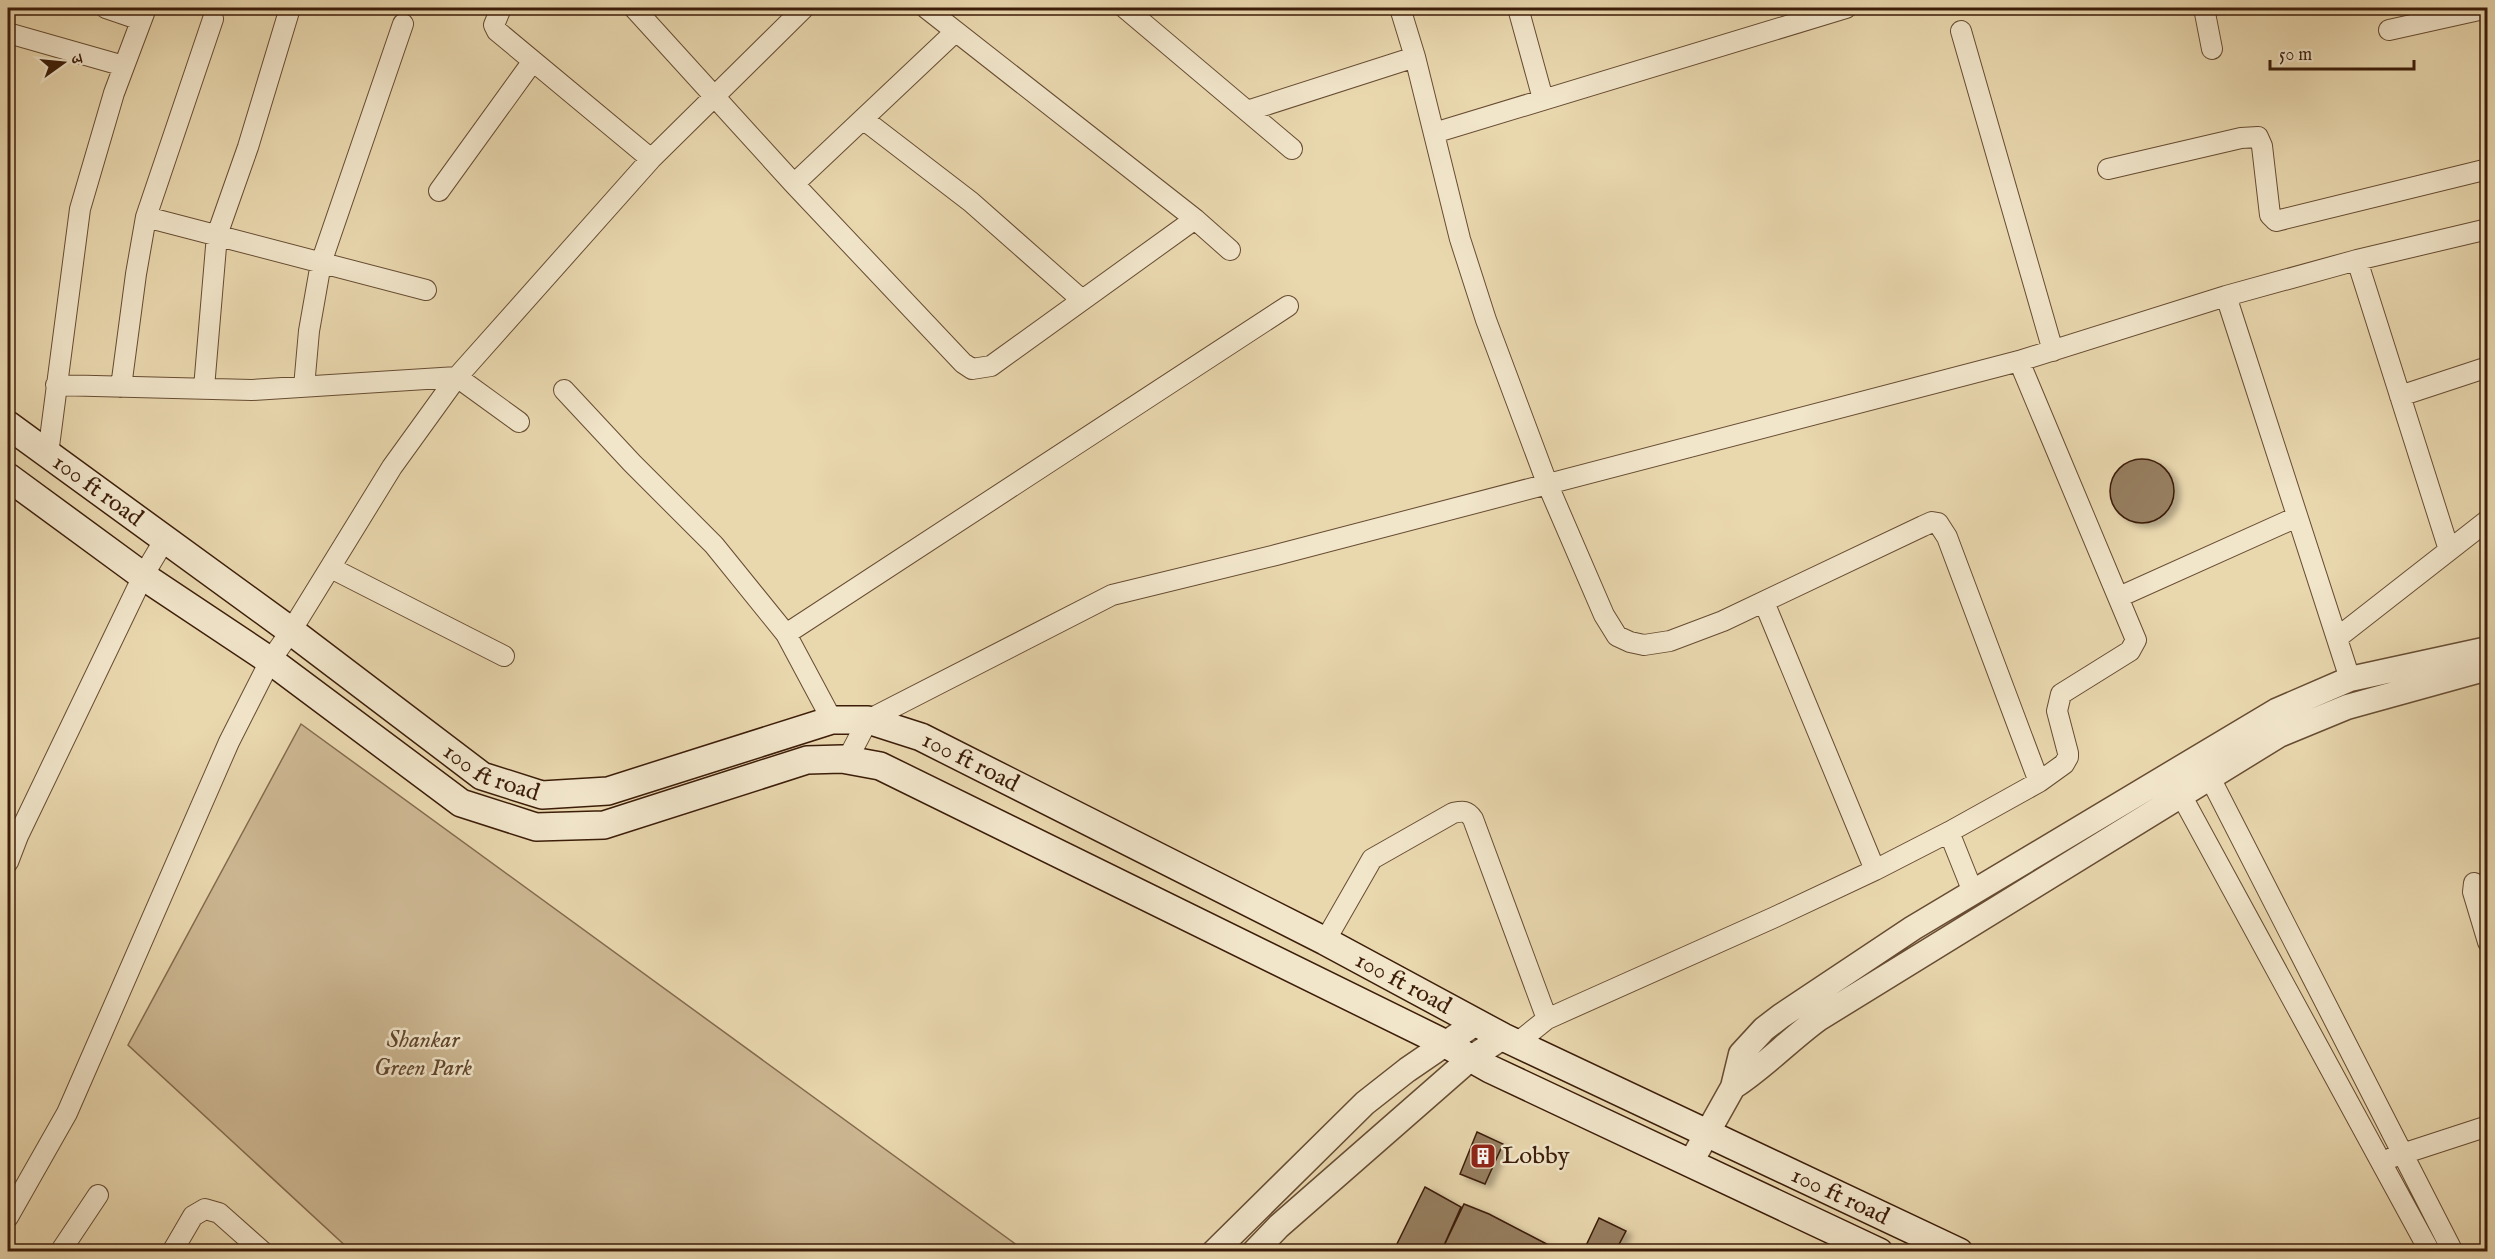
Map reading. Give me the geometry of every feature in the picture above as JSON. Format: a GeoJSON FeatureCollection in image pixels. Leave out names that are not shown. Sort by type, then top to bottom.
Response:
{"type":"FeatureCollection","features":[{"type":"Feature","properties":{"kind":"main road","name":"100 ft road"},"geometry":{"type":"LineString","coordinates":[[8,424],[482,776],[542,795],[608,791],[832,720],[868,720],[921,737],[1325,941],[1510,1040],[1959,1251]]}},
{"type":"Feature","properties":{"kind":"main road","name":"100 ft road"},"geometry":{"type":"LineString","coordinates":[[8,477],[143,576],[270,661],[461,803],[536,827],[604,825],[807,760],[847,760],[880,766],[1472,1058],[1879,1251]]}},
{"type":"Feature","properties":{"kind":"street"},"geometry":{"type":"LineString","coordinates":[[48,454],[80,209],[124,66],[144,14],[106,8]]}},
{"type":"Feature","properties":{"kind":"street"},"geometry":{"type":"LineString","coordinates":[[204,388],[217,235],[248,147],[290,8]]}},
{"type":"Feature","properties":{"kind":"street"},"geometry":{"type":"LineString","coordinates":[[501,8],[495,21],[495,29],[651,159]]}},
{"type":"Feature","properties":{"kind":"street"},"geometry":{"type":"LineString","coordinates":[[634,8],[716,95],[794,184],[963,363],[972,369],[991,366],[1195,219]]}},
{"type":"Feature","properties":{"kind":"street"},"geometry":{"type":"LineString","coordinates":[[8,1216],[67,1113],[229,742],[270,661],[291,632],[392,467],[457,378],[651,159],[804,8]]}},
{"type":"Feature","properties":{"kind":"street"},"geometry":{"type":"LineString","coordinates":[[1125,8],[1292,149]]}},
{"type":"Feature","properties":{"kind":"street"},"geometry":{"type":"LineString","coordinates":[[1400,8],[1415,57],[1460,239],[1486,320],[1547,483],[1604,615],[1617,636],[1644,645],[1670,641],[1723,621],[1932,522],[1938,523],[1947,537],[2038,782]]}},
{"type":"Feature","properties":{"kind":"street"},"geometry":{"type":"LineString","coordinates":[[1518,8],[1543,99]]}},
{"type":"Feature","properties":{"kind":"street"},"geometry":{"type":"LineString","coordinates":[[1434,133],[1846,8]]}},
{"type":"Feature","properties":{"kind":"street"},"geometry":{"type":"LineString","coordinates":[[2204,8],[2212,48]]}},
{"type":"Feature","properties":{"kind":"street"},"geometry":{"type":"LineString","coordinates":[[2390,30],[2487,8]]}},
{"type":"Feature","properties":{"kind":"street"},"geometry":{"type":"LineString","coordinates":[[938,11],[955,32],[1195,219],[1230,250]]}},
{"type":"Feature","properties":{"kind":"street"},"geometry":{"type":"LineString","coordinates":[[121,387],[146,217],[213,19]]}},
{"type":"Feature","properties":{"kind":"street"},"geometry":{"type":"LineString","coordinates":[[304,387],[309,331],[321,263],[402,24]]}},
{"type":"Feature","properties":{"kind":"street"},"geometry":{"type":"LineString","coordinates":[[1961,31],[2052,351]]}},
{"type":"Feature","properties":{"kind":"street"},"geometry":{"type":"LineString","coordinates":[[794,184],[955,32]]}},
{"type":"Feature","properties":{"kind":"street"},"geometry":{"type":"LineString","coordinates":[[8,33],[124,66]]}},
{"type":"Feature","properties":{"kind":"street"},"geometry":{"type":"LineString","coordinates":[[1247,111],[1415,57]]}},
{"type":"Feature","properties":{"kind":"street"},"geometry":{"type":"LineString","coordinates":[[439,190],[533,61]]}},
{"type":"Feature","properties":{"kind":"street"},"geometry":{"type":"LineString","coordinates":[[863,119],[971,202],[1082,300]]}},
{"type":"Feature","properties":{"kind":"street"},"geometry":{"type":"LineString","coordinates":[[2108,169],[2241,138],[2258,137],[2262,146],[2270,215],[2276,221],[2487,169]]}},
{"type":"Feature","properties":{"kind":"street"},"geometry":{"type":"LineString","coordinates":[[146,217],[426,290]]}},
{"type":"Feature","properties":{"kind":"street"},"geometry":{"type":"LineString","coordinates":[[847,760],[868,720],[1082,608],[1112,595],[2019,362],[2226,296],[2357,260],[2487,229]]}},
{"type":"Feature","properties":{"kind":"street"},"geometry":{"type":"LineString","coordinates":[[2357,260],[2449,550]]}},
{"type":"Feature","properties":{"kind":"street"},"geometry":{"type":"LineString","coordinates":[[2226,296],[2350,678]]}},
{"type":"Feature","properties":{"kind":"street"},"geometry":{"type":"LineString","coordinates":[[786,634],[1288,306]]}},
{"type":"Feature","properties":{"kind":"street"},"geometry":{"type":"LineString","coordinates":[[1254,1251],[1279,1226],[1472,1058],[1510,1040],[1547,1018],[1875,870],[1949,832],[2038,782],[2064,764],[2068,757],[2057,715],[2061,694],[2134,647],[2136,640],[2019,362]]}},
{"type":"Feature","properties":{"kind":"street"},"geometry":{"type":"LineString","coordinates":[[2400,396],[2487,367]]}},
{"type":"Feature","properties":{"kind":"street"},"geometry":{"type":"LineString","coordinates":[[56,385],[204,388],[304,387],[457,378],[519,422]]}},
{"type":"Feature","properties":{"kind":"street"},"geometry":{"type":"LineString","coordinates":[[564,390],[632,463],[714,545],[786,634],[832,720]]}},
{"type":"Feature","properties":{"kind":"street"},"geometry":{"type":"LineString","coordinates":[[2119,597],[2297,517]]}},
{"type":"Feature","properties":{"kind":"street"},"geometry":{"type":"LineString","coordinates":[[2337,638],[2487,520]]}},
{"type":"Feature","properties":{"kind":"street"},"geometry":{"type":"LineString","coordinates":[[8,862],[18,836],[143,576],[165,539]]}},
{"type":"Feature","properties":{"kind":"street"},"geometry":{"type":"LineString","coordinates":[[331,568],[504,656]]}},
{"type":"Feature","properties":{"kind":"street"},"geometry":{"type":"LineString","coordinates":[[1764,602],[1875,870]]}},
{"type":"Feature","properties":{"kind":"street"},"geometry":{"type":"LineString","coordinates":[[1691,1162],[1733,1087],[1741,1054],[1764,1029],[1913,928],[2276,711],[2350,678],[2487,650]]}},
{"type":"Feature","properties":{"kind":"street"},"geometry":{"type":"LineString","coordinates":[[1733,1087],[1759,1070],[1794,1036],[1818,1019],[2279,735],[2347,707],[2482,675]]}},
{"type":"Feature","properties":{"kind":"street"},"geometry":{"type":"LineString","coordinates":[[2198,756],[2453,1251]]}},
{"type":"Feature","properties":{"kind":"street"},"geometry":{"type":"LineString","coordinates":[[2168,774],[2182,795],[2430,1251]]}},
{"type":"Feature","properties":{"kind":"street"},"geometry":{"type":"LineString","coordinates":[[1325,941],[1372,858],[1454,813],[1463,811],[1469,813],[1547,1018]]}},
{"type":"Feature","properties":{"kind":"street"},"geometry":{"type":"LineString","coordinates":[[1949,832],[1973,892]]}},
{"type":"Feature","properties":{"kind":"street"},"geometry":{"type":"LineString","coordinates":[[2483,884],[2473,892],[2487,942]]}},
{"type":"Feature","properties":{"kind":"street"},"geometry":{"type":"LineString","coordinates":[[1214,1251],[1365,1103],[1444,1043],[1477,1022]]}},
{"type":"Feature","properties":{"kind":"street"},"geometry":{"type":"LineString","coordinates":[[2381,1161],[2487,1126]]}},
{"type":"Feature","properties":{"kind":"street"},"geometry":{"type":"LineString","coordinates":[[60,1251],[98,1195]]}},
{"type":"Feature","properties":{"kind":"street"},"geometry":{"type":"LineString","coordinates":[[172,1251],[193,1216],[205,1209],[219,1213],[263,1251]]}},
{"type":"Feature","properties":{"kind":"green space","name":"Shankar Green Park"},"geometry":{"type":"Polygon","coordinates":[[[301,724],[1025,1251],[351,1251],[128,1045],[301,724]]]}},
{"type":"Feature","properties":{"kind":"building"},"geometry":{"type":"Polygon","coordinates":[[[2142,459],[2165,468],[2174,491],[2165,514],[2142,523],[2119,514],[2110,491],[2119,468],[2142,459]]]}},
{"type":"Feature","properties":{"kind":"building","name":"Lobby"},"geometry":{"type":"Polygon","coordinates":[[[1477,1132],[1503,1144],[1485,1184],[1460,1174],[1477,1132]]]}},
{"type":"Feature","properties":{"kind":"building"},"geometry":{"type":"Polygon","coordinates":[[[1425,1187],[1461,1207],[1441,1252],[1393,1252],[1425,1187]]]}},
{"type":"Feature","properties":{"kind":"building"},"geometry":{"type":"Polygon","coordinates":[[[1464,1204],[1489,1214],[1562,1252],[1495,1252],[1485,1247],[1482,1252],[1441,1252],[1464,1204]]]}},
{"type":"Feature","properties":{"kind":"building"},"geometry":{"type":"Polygon","coordinates":[[[1599,1218],[1626,1231],[1615,1252],[1583,1252],[1599,1218]]]}},
{"type":"Feature","properties":{"kind":"place","name":"Lobby"},"geometry":{"type":"Point","coordinates":[1483,1156]}}]}
